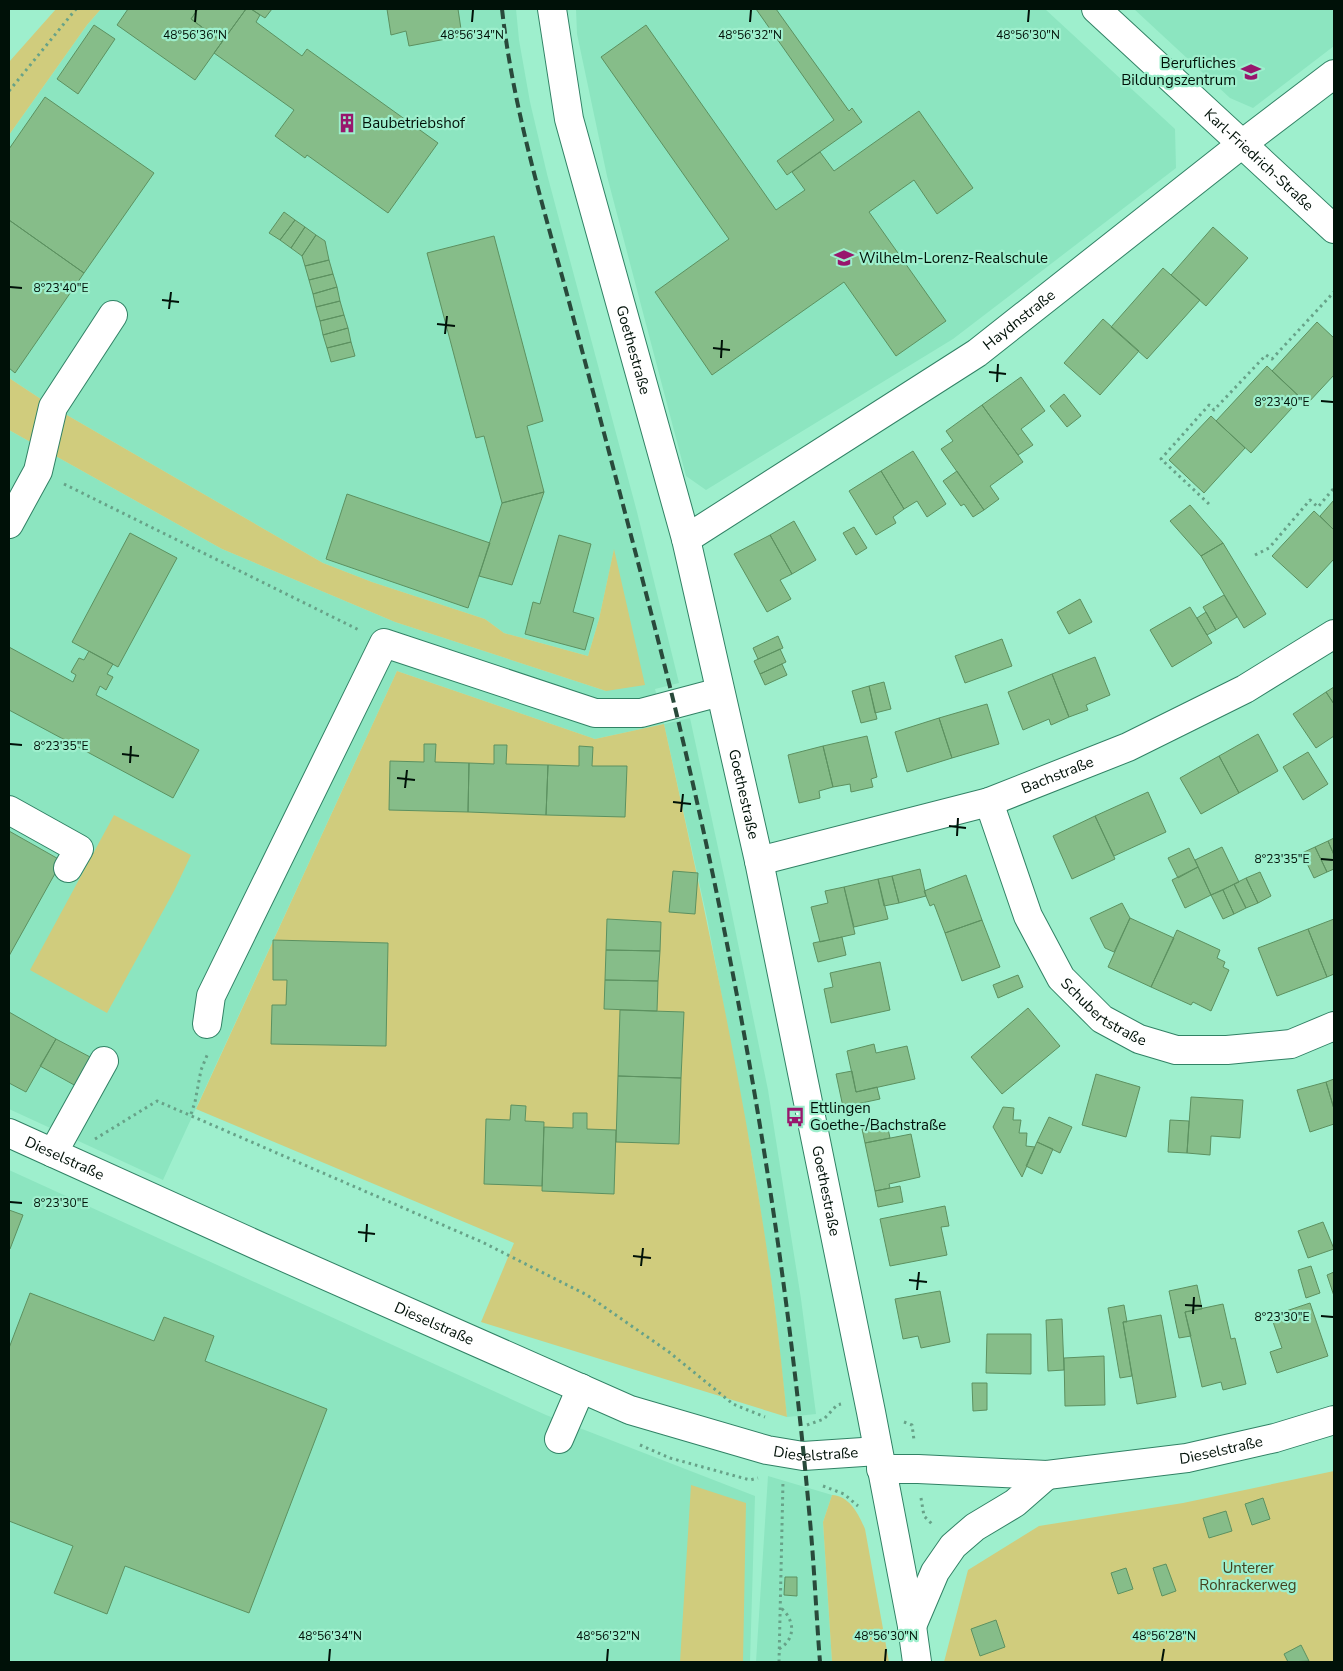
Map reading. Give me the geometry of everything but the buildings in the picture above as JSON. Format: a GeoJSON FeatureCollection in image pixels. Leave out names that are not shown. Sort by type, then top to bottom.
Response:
{"type":"FeatureCollection","features":[{"type":"Feature","properties":{"kind":"street","name":"Goethestraße"},"geometry":{"type":"LineString","coordinates":[[552,9],[569,119],[686,539],[759,861],[871,1412],[912,1626],[916,1662]]}},
{"type":"Feature","properties":{"kind":"street","name":"Karl-Friedrich-Straße"},"geometry":{"type":"LineString","coordinates":[[1096,9],[1334,229]]}},
{"type":"Feature","properties":{"kind":"street","name":"Haydnstraße"},"geometry":{"type":"LineString","coordinates":[[686,539],[977,353],[1334,74]]}},
{"type":"Feature","properties":{"kind":"street"},"geometry":{"type":"LineString","coordinates":[[9,524],[38,471],[53,406],[113,315]]}},
{"type":"Feature","properties":{"kind":"street","name":"Bachstraße"},"geometry":{"type":"LineString","coordinates":[[759,861],[989,802],[1128,747],[1245,689],[1334,634]]}},
{"type":"Feature","properties":{"kind":"street"},"geometry":{"type":"LineString","coordinates":[[209,1036],[211,996],[384,643],[595,713],[641,713],[720,692]]}},
{"type":"Feature","properties":{"kind":"street","name":"Schubertstraße"},"geometry":{"type":"LineString","coordinates":[[989,802],[1028,916],[1061,978],[1102,1020],[1139,1039],[1176,1050],[1227,1050],[1290,1044],[1334,1026]]}},
{"type":"Feature","properties":{"kind":"street"},"geometry":{"type":"LineString","coordinates":[[9,810],[79,849],[68,868]]}},
{"type":"Feature","properties":{"kind":"street"},"geometry":{"type":"LineString","coordinates":[[59,1155],[104,1061]]}},
{"type":"Feature","properties":{"kind":"street","name":"Dieselstraße"},"geometry":{"type":"LineString","coordinates":[[9,1132],[630,1410],[767,1450],[783,1465],[803,1456],[880,1460],[918,1469],[1047,1474],[1187,1458],[1275,1438],[1334,1420]]}},
{"type":"Feature","properties":{"kind":"street"},"geometry":{"type":"LineString","coordinates":[[559,1439],[581,1388]]}},
{"type":"Feature","properties":{"kind":"street"},"geometry":{"type":"LineString","coordinates":[[912,1626],[935,1572],[953,1546],[975,1526],[1015,1503],[1047,1474]]}},
{"type":"Feature","properties":{"kind":"path"},"geometry":{"type":"LineString","coordinates":[[9,91],[76,9]]}},
{"type":"Feature","properties":{"kind":"path"},"geometry":{"type":"LineString","coordinates":[[1209,504],[1161,459],[1209,405],[1214,410],[1266,355],[1272,359],[1334,292]]}},
{"type":"Feature","properties":{"kind":"path"},"geometry":{"type":"LineString","coordinates":[[38,471],[384,643]]}},
{"type":"Feature","properties":{"kind":"path"},"geometry":{"type":"LineString","coordinates":[[1255,554],[1269,548],[1310,500],[1318,507],[1334,488]]}},
{"type":"Feature","properties":{"kind":"path"},"geometry":{"type":"LineString","coordinates":[[191,1114],[209,1036]]}},
{"type":"Feature","properties":{"kind":"path"},"geometry":{"type":"LineString","coordinates":[[59,1155],[157,1101],[191,1114],[482,1242],[587,1295],[670,1352],[733,1404],[769,1418]]}},
{"type":"Feature","properties":{"kind":"path"},"geometry":{"type":"LineString","coordinates":[[801,1427],[824,1419],[837,1405],[847,1402],[912,1425],[924,1516],[953,1546]]}},
{"type":"Feature","properties":{"kind":"path"},"geometry":{"type":"LineString","coordinates":[[783,1465],[791,1480]]}},
{"type":"Feature","properties":{"kind":"path"},"geometry":{"type":"LineString","coordinates":[[750,1480],[766,1476],[783,1465]]}},
{"type":"Feature","properties":{"kind":"path"},"geometry":{"type":"LineString","coordinates":[[779,1662],[783,1465]]}},
{"type":"Feature","properties":{"kind":"path"},"geometry":{"type":"LineString","coordinates":[[815,1484],[844,1494],[861,1509]]}},
{"type":"Feature","properties":{"kind":"path"},"geometry":{"type":"LineString","coordinates":[[780,1608],[790,1619],[792,1626],[789,1640],[780,1649]]}},
{"type":"Feature","properties":{"kind":"shaded area"},"geometry":{"type":"Polygon","coordinates":[[[101,9],[516,9],[519,40],[530,102],[547,174],[637,512],[679,683],[655,689],[664,724],[595,739],[397,671],[163,1180],[9,1109],[9,430],[222,549],[395,622],[606,691],[614,550],[599,619],[588,656],[504,633],[485,619],[372,582],[323,563],[53,407],[9,378],[9,135],[87,25],[101,9]]]}},
{"type":"Feature","properties":{"kind":"shaded area","name":"Wilhelm-Lorenz-Realschule"},"geometry":{"type":"Polygon","coordinates":[[[576,9],[1045,9],[1175,129],[1176,168],[953,339],[706,490],[686,476],[607,176],[577,34],[576,9]]]}},
{"type":"Feature","properties":{"kind":"shaded area","name":"Berufliches Bildungszentrum"},"geometry":{"type":"Polygon","coordinates":[[[1134,9],[1334,9],[1334,46],[1253,108],[1230,98],[1134,9]]]}},
{"type":"Feature","properties":{"kind":"shaded area"},"geometry":{"type":"Polygon","coordinates":[[[690,718],[768,1090],[801,1299],[816,1414],[787,1417],[774,1300],[754,1168],[707,918],[664,724],[690,718]]]}},
{"type":"Feature","properties":{"kind":"shaded area"},"geometry":{"type":"Polygon","coordinates":[[[9,1170],[546,1415],[755,1496],[750,1662],[9,1662],[9,1170]]]}},
{"type":"Feature","properties":{"kind":"shaded area"},"geometry":{"type":"Polygon","coordinates":[[[768,1476],[832,1495],[823,1522],[832,1662],[756,1662],[768,1476]]]}},
{"type":"Feature","properties":{"kind":"green space"},"geometry":{"type":"Polygon","coordinates":[[[56,9],[101,9],[87,25],[9,135],[9,62],[56,9]]]}},
{"type":"Feature","properties":{"kind":"green space"},"geometry":{"type":"Polygon","coordinates":[[[9,378],[53,407],[323,563],[372,582],[485,619],[504,633],[588,656],[599,619],[614,549],[645,685],[606,691],[395,622],[222,549],[9,430],[9,378]]]}},
{"type":"Feature","properties":{"kind":"green space"},"geometry":{"type":"Polygon","coordinates":[[[397,671],[595,739],[664,724],[725,1011],[752,1155],[774,1300],[787,1417],[481,1322],[514,1243],[196,1109],[397,671]]]}},
{"type":"Feature","properties":{"kind":"green space"},"geometry":{"type":"Polygon","coordinates":[[[114,815],[191,855],[174,891],[107,1013],[30,970],[114,815]]]}},
{"type":"Feature","properties":{"kind":"green space","name":"Unterer Rohrackerweg"},"geometry":{"type":"Polygon","coordinates":[[[1334,1471],[1334,1662],[944,1662],[968,1570],[1039,1526],[1183,1503],[1334,1471]]]}},
{"type":"Feature","properties":{"kind":"green space"},"geometry":{"type":"Polygon","coordinates":[[[691,1485],[746,1503],[743,1662],[680,1662],[691,1485]]]}},
{"type":"Feature","properties":{"kind":"green space"},"geometry":{"type":"Polygon","coordinates":[[[832,1495],[844,1499],[853,1507],[865,1529],[889,1662],[832,1662],[823,1522],[832,1495]]]}},
{"type":"Feature","properties":{"kind":"railway"},"geometry":{"type":"LineString","coordinates":[[502,9],[513,82],[529,155],[671,691],[695,792],[737,996],[772,1201],[799,1407],[809,1510],[820,1662]]}},
{"type":"Feature","properties":{"kind":"place","name":"Berufliches Bildungszentrum"},"geometry":{"type":"Point","coordinates":[1251,72]}},
{"type":"Feature","properties":{"kind":"place","name":"Baubetriebshof"},"geometry":{"type":"Point","coordinates":[347,123]}},
{"type":"Feature","properties":{"kind":"place","name":"Wilhelm-Lorenz-Realschule"},"geometry":{"type":"Point","coordinates":[844,258]}},
{"type":"Feature","properties":{"kind":"place","name":"Ettlingen Goethe-/Bachstraße"},"geometry":{"type":"Point","coordinates":[795,1117]}}]}
